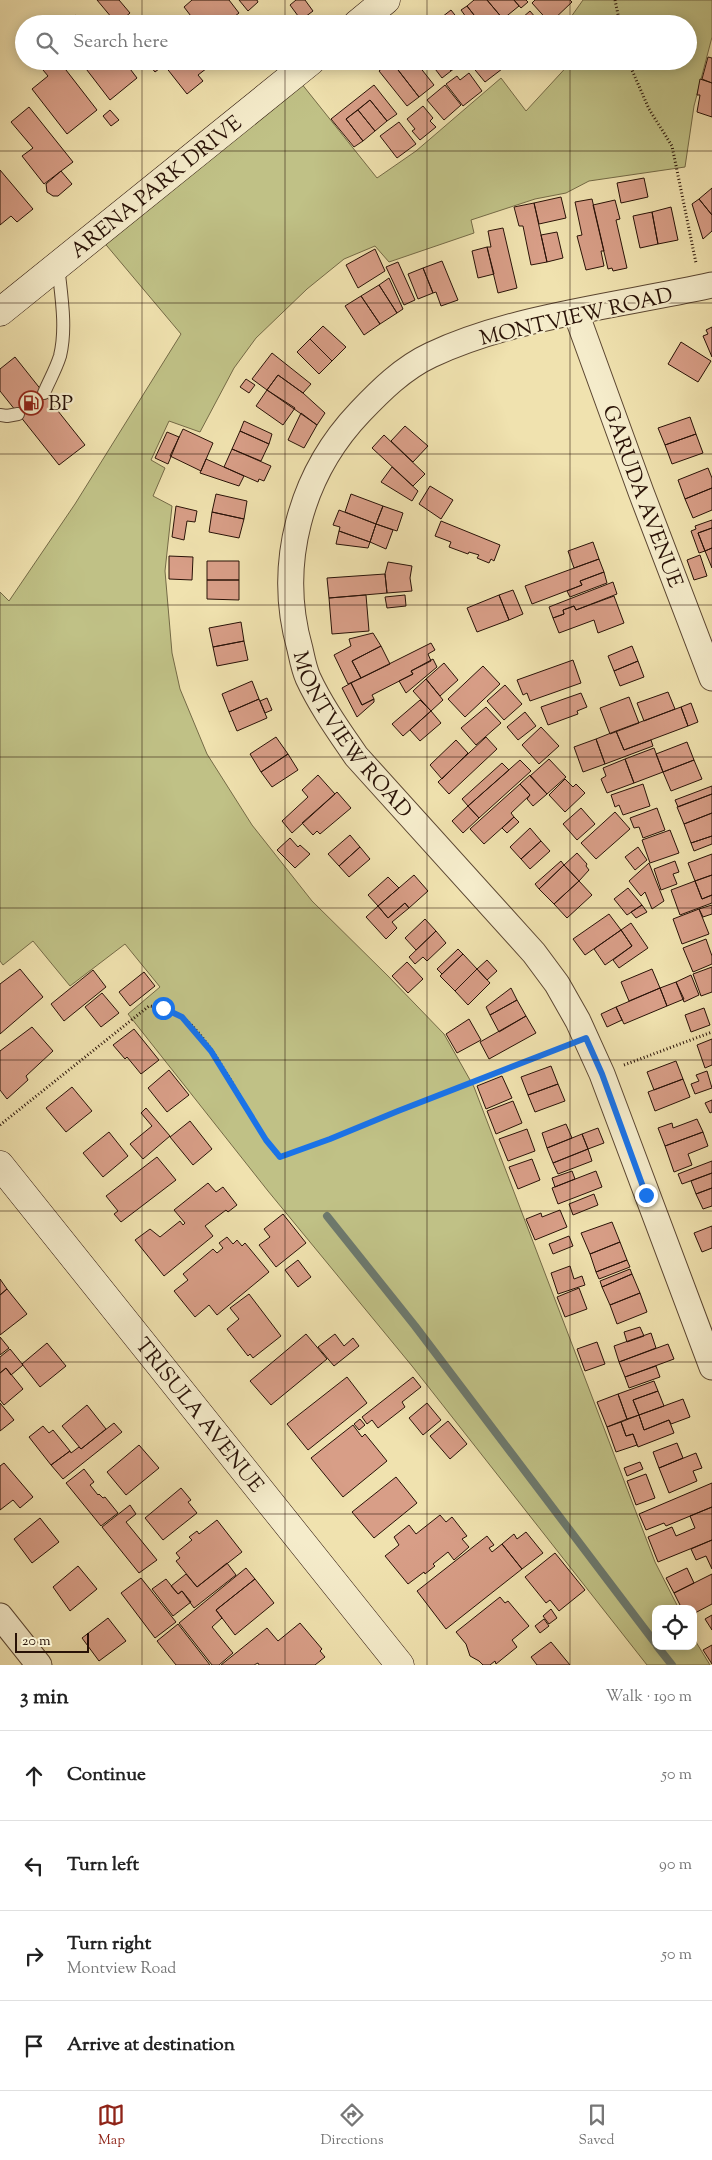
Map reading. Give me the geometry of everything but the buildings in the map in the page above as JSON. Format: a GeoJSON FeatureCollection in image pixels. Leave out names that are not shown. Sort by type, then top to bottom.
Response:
{"type":"FeatureCollection","features":[{"type":"Feature","properties":{"kind":"street"},"geometry":{"type":"LineString","coordinates":[[368,15],[386,0]]}},
{"type":"Feature","properties":{"kind":"street","name":"ARENA PARK DRIVE"},"geometry":{"type":"LineString","coordinates":[[0,312],[300,70]]}},
{"type":"Feature","properties":{"kind":"street","name":"MONTVIEW ROAD"},"geometry":{"type":"LineString","coordinates":[[707,286],[526,324],[464,342],[429,356],[385,386],[345,428],[320,465],[300,518],[292,553],[289,584],[295,633],[308,677],[332,722],[356,756],[534,953],[557,984],[586,1038],[602,1074],[712,1367]]}},
{"type":"Feature","properties":{"kind":"street","name":"GARUDA AVENUE"},"geometry":{"type":"LineString","coordinates":[[576,313],[641,492],[712,678]]}},
{"type":"Feature","properties":{"kind":"street","name":"TRISULA AVENUE"},"geometry":{"type":"LineString","coordinates":[[0,1165],[400,1665]]}},
{"type":"Feature","properties":{"kind":"street"},"geometry":{"type":"LineString","coordinates":[[0,1616],[40,1665]]}},
{"type":"Feature","properties":{"kind":"lane"},"geometry":{"type":"LineString","coordinates":[[44,392],[59,358],[62,341],[63,317],[58,265]]}},
{"type":"Feature","properties":{"kind":"lane"},"geometry":{"type":"LineString","coordinates":[[0,415],[18,414]]}},
{"type":"Feature","properties":{"kind":"path"},"geometry":{"type":"LineString","coordinates":[[615,0],[618,15]]}},
{"type":"Feature","properties":{"kind":"path"},"geometry":{"type":"LineString","coordinates":[[632,70],[649,109],[672,146],[707,286]]}},
{"type":"Feature","properties":{"kind":"path"},"geometry":{"type":"LineString","coordinates":[[0,1125],[149,1006],[163,1008],[182,1017],[192,1027],[211,1051],[266,1140],[280,1157],[586,1038]]}},
{"type":"Feature","properties":{"kind":"path"},"geometry":{"type":"LineString","coordinates":[[602,1074],[712,1032]]}},
{"type":"Feature","properties":{"kind":"green space"},"geometry":{"type":"Polygon","coordinates":[[[583,0],[712,0],[712,37],[694,106],[685,167],[589,181],[566,193],[535,199],[471,220],[474,233],[389,262],[375,246],[344,259],[307,289],[256,338],[234,368],[200,432],[169,421],[151,460],[165,468],[153,496],[172,506],[165,571],[172,653],[180,689],[207,754],[252,825],[312,901],[444,1034],[474,1087],[655,1562],[677,1605],[652,1605],[652,1650],[697,1650],[697,1644],[710,1665],[647,1665],[412,1366],[268,1191],[128,1014],[160,987],[125,944],[70,986],[33,941],[3,965],[0,961],[0,592],[9,601],[75,504],[181,334],[102,240],[297,78],[377,178],[416,151],[501,78],[526,111],[564,70],[697,70],[697,15],[572,15],[583,0]]]}},
{"type":"Feature","properties":{"kind":"waterway"},"geometry":{"type":"LineString","coordinates":[[327,1216],[415,1326],[652,1639]]}},
{"type":"Feature","properties":{"kind":"waterway"},"geometry":{"type":"LineString","coordinates":[[660,1650],[672,1665]]}},
{"type":"Feature","properties":{"kind":"place","name":"BP"},"geometry":{"type":"Point","coordinates":[31,403]}},
{"type":"Feature","properties":{"kind":"route"},"geometry":{"type":"LineString","coordinates":[[163,1008],[182,1017],[211,1051],[266,1140],[280,1157],[586,1038],[602,1074],[646,1195]]}}]}
